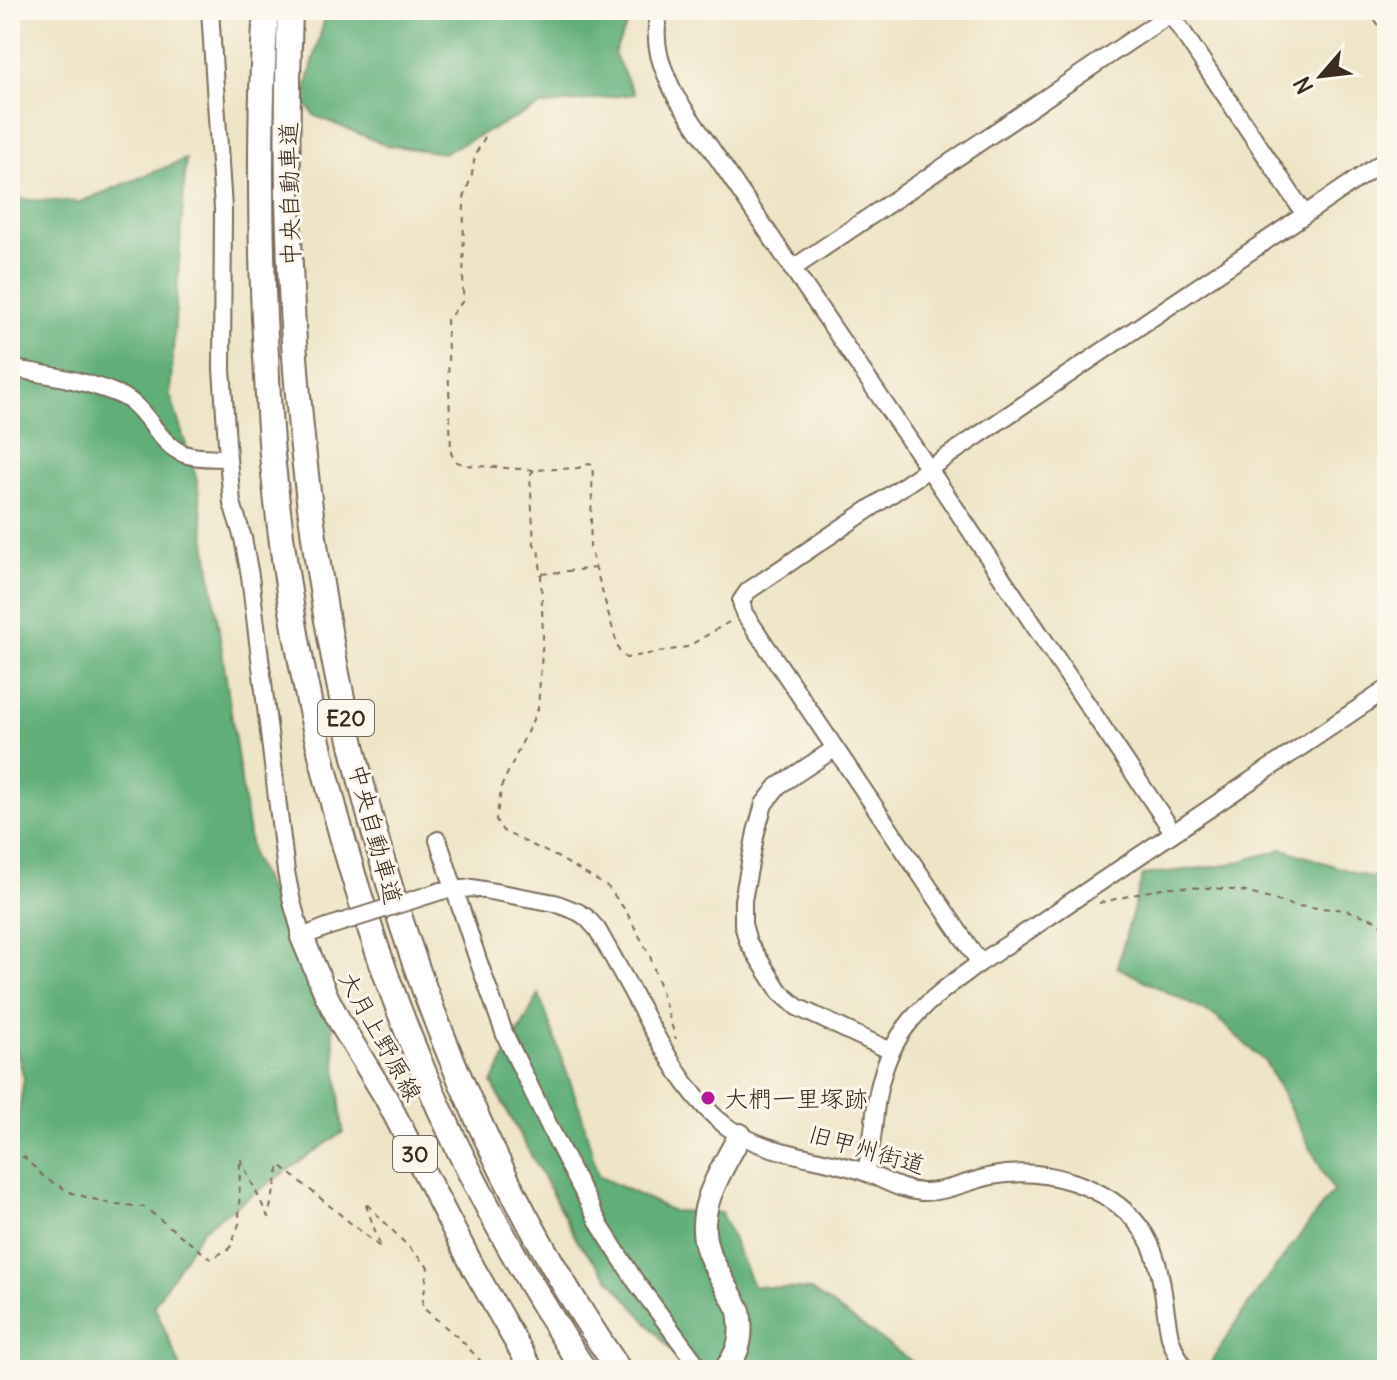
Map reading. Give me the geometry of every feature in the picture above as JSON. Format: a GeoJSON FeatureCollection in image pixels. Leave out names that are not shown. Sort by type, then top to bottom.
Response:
{"type":"FeatureCollection","features":[{"type":"Feature","properties":{"kind":"highway","name":"中央自動車道"},"geometry":{"type":"LineString","coordinates":[[266,10],[261,74],[260,226],[267,391],[282,541],[309,703],[330,792],[369,924],[422,1070],[483,1199],[519,1266],[584,1370]]}},
{"type":"Feature","properties":{"kind":"highway","name":"中央自動車道"},"geometry":{"type":"LineString","coordinates":[[290,10],[288,225],[305,466],[326,616],[357,764],[398,916],[451,1059],[509,1184],[544,1249],[619,1370]]}},
{"type":"Feature","properties":{"kind":"main road","name":"大月上野原線"},"geometry":{"type":"LineString","coordinates":[[302,937],[337,1017],[386,1098],[474,1269],[532,1370]]}},
{"type":"Feature","properties":{"kind":"main road"},"geometry":{"type":"LineString","coordinates":[[725,1370],[740,1344],[741,1322],[739,1311],[707,1247],[704,1220],[710,1194],[740,1135]]}},
{"type":"Feature","properties":{"kind":"street"},"geometry":{"type":"LineString","coordinates":[[210,10],[223,209],[222,369],[232,503],[250,576],[286,872],[302,937]]}},
{"type":"Feature","properties":{"kind":"street"},"geometry":{"type":"LineString","coordinates":[[659,10],[656,41],[663,71],[676,97],[1173,832]]}},
{"type":"Feature","properties":{"kind":"street"},"geometry":{"type":"LineString","coordinates":[[1379,10],[1387,21]]}},
{"type":"Feature","properties":{"kind":"street"},"geometry":{"type":"LineString","coordinates":[[792,269],[1169,12],[1304,213]]}},
{"type":"Feature","properties":{"kind":"street"},"geometry":{"type":"LineString","coordinates":[[980,963],[744,613],[741,601],[748,591],[1387,159]]}},
{"type":"Feature","properties":{"kind":"street"},"geometry":{"type":"LineString","coordinates":[[10,368],[84,383],[120,395],[135,405],[177,450],[187,455],[228,458]]}},
{"type":"Feature","properties":{"kind":"street"},"geometry":{"type":"LineString","coordinates":[[865,1172],[881,1078],[891,1051],[911,1019],[924,1005],[980,963],[1387,689]]}},
{"type":"Feature","properties":{"kind":"street"},"geometry":{"type":"LineString","coordinates":[[834,749],[778,786],[764,804],[743,900],[743,924],[748,942],[780,992],[797,1007],[891,1051]]}},
{"type":"Feature","properties":{"kind":"street"},"geometry":{"type":"LineString","coordinates":[[438,840],[448,890],[505,1035],[553,1134],[601,1227],[636,1282],[701,1370]]}},
{"type":"Feature","properties":{"kind":"street","name":"旧甲州街道"},"geometry":{"type":"LineString","coordinates":[[302,937],[448,890],[473,888],[569,908],[586,917],[597,929],[687,1087],[702,1104],[740,1135],[760,1144],[865,1172],[892,1185],[924,1192],[1015,1174],[1060,1179],[1112,1199],[1140,1226],[1151,1243],[1163,1285],[1171,1341],[1184,1370]]}},
{"type":"Feature","properties":{"kind":"path"},"geometry":{"type":"LineString","coordinates":[[485,137],[475,155],[464,198],[463,301],[447,320],[451,453],[455,461],[465,465],[534,470],[593,465],[590,548],[619,651],[626,658],[687,647],[744,613]]}},
{"type":"Feature","properties":{"kind":"path"},"geometry":{"type":"LineString","coordinates":[[534,470],[530,475],[534,544],[539,553],[541,574],[543,637],[538,709],[502,785],[496,820],[503,831],[559,858],[608,887],[626,911],[650,956],[661,987],[678,1046],[674,1066]]}},
{"type":"Feature","properties":{"kind":"path"},"geometry":{"type":"LineString","coordinates":[[541,574],[596,568]]}},
{"type":"Feature","properties":{"kind":"path"},"geometry":{"type":"LineString","coordinates":[[1100,903],[1166,887],[1212,888],[1242,891],[1295,906],[1346,910],[1376,920],[1387,931]]}},
{"type":"Feature","properties":{"kind":"path"},"geometry":{"type":"LineString","coordinates":[[10,1155],[24,1157],[46,1179],[72,1193],[107,1203],[144,1207],[211,1259],[230,1248],[239,1224],[240,1158],[268,1217],[280,1165],[381,1248],[365,1202],[428,1267],[422,1307],[461,1340],[489,1370]]}},
{"type":"Feature","properties":{"kind":"green space"},"geometry":{"type":"Polygon","coordinates":[[[332,10],[634,10],[614,53],[634,94],[540,106],[443,153],[386,145],[315,116],[303,100],[325,17],[332,10]]]}},
{"type":"Feature","properties":{"kind":"green space"},"geometry":{"type":"Polygon","coordinates":[[[186,159],[170,395],[197,480],[252,856],[332,1024],[343,1132],[203,1229],[154,1305],[182,1370],[10,1370],[10,1171],[24,1078],[10,1027],[10,199],[80,202],[186,159]]]}},
{"type":"Feature","properties":{"kind":"green space"},"geometry":{"type":"Polygon","coordinates":[[[1283,849],[1371,878],[1387,867],[1387,1370],[1216,1370],[1211,1362],[1247,1306],[1333,1191],[1266,1063],[1215,1016],[1117,967],[1143,875],[1228,865],[1283,849]]]}},
{"type":"Feature","properties":{"kind":"green space"},"geometry":{"type":"Polygon","coordinates":[[[539,994],[581,1112],[598,1176],[673,1211],[721,1213],[753,1286],[811,1290],[924,1370],[688,1370],[578,1242],[492,1083],[539,994]]]}},
{"type":"Feature","properties":{"kind":"place","name":"大椚一里塚跡"},"geometry":{"type":"Point","coordinates":[708,1098]}}]}
